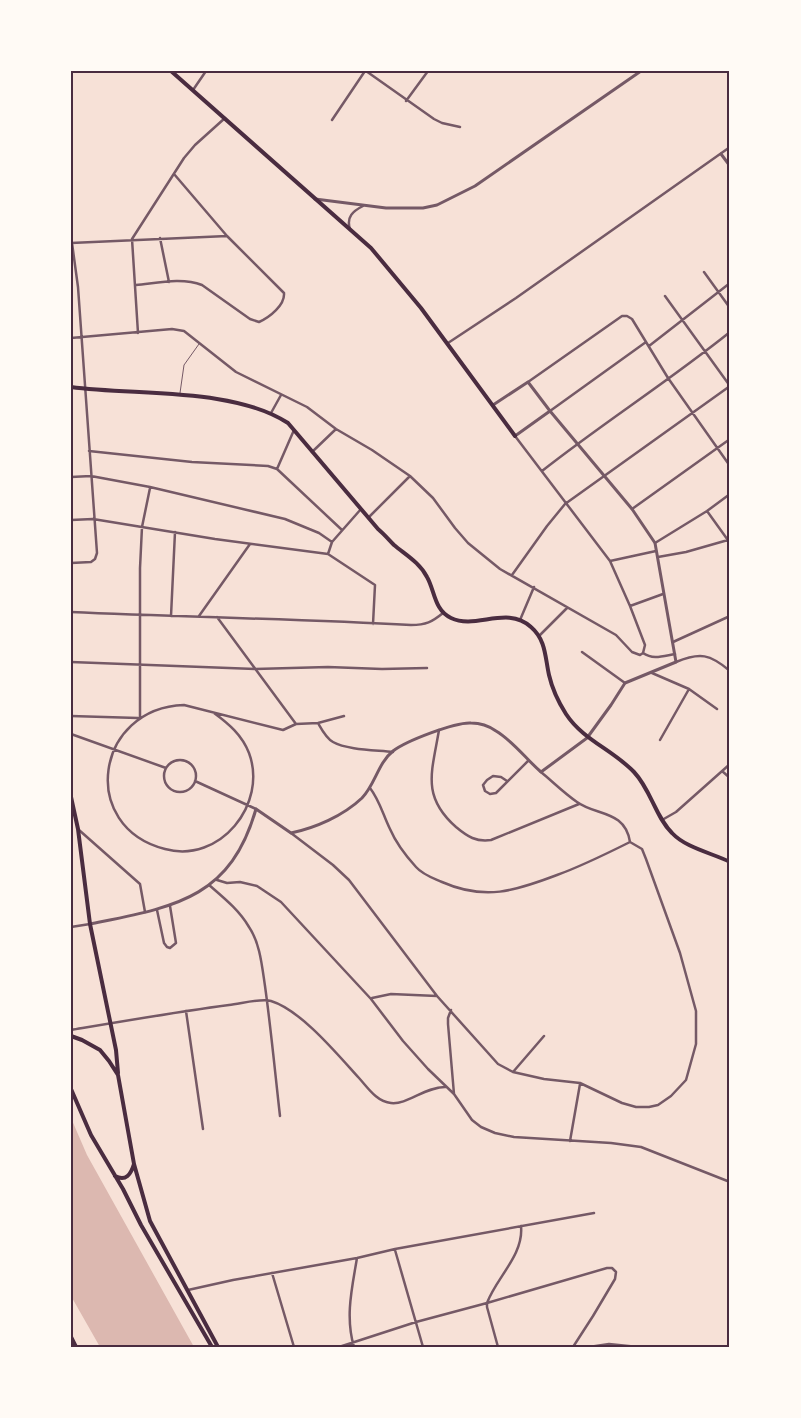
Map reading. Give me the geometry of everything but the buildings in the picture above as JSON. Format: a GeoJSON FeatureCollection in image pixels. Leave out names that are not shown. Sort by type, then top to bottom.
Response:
{"type":"FeatureCollection","features":[{"type":"Feature","properties":{"kind":"main road"},"geometry":{"type":"LineString","coordinates":[[171,71],[371,248],[394,273],[515,436]]}},
{"type":"Feature","properties":{"kind":"main road"},"geometry":{"type":"LineString","coordinates":[[71,387],[229,402],[272,414],[288,423],[368,517],[427,576],[435,601],[443,613],[451,618],[463,621],[474,622],[507,617],[530,625],[540,635],[550,678],[566,714],[587,738],[624,763],[636,774],[672,834],[684,842],[730,862]]}},
{"type":"Feature","properties":{"kind":"main road"},"geometry":{"type":"LineString","coordinates":[[71,796],[78,829],[90,924],[116,1050],[118,1075],[134,1164],[150,1221],[186,1291],[218,1347]]}},
{"type":"Feature","properties":{"kind":"main road"},"geometry":{"type":"LineString","coordinates":[[71,1036],[100,1050],[118,1075]]}},
{"type":"Feature","properties":{"kind":"main road"},"geometry":{"type":"LineString","coordinates":[[71,1089],[91,1135],[212,1347]]}},
{"type":"Feature","properties":{"kind":"main road"},"geometry":{"type":"LineString","coordinates":[[115,1176],[126,1178],[131,1173],[134,1164]]}},
{"type":"Feature","properties":{"kind":"main road"},"geometry":{"type":"LineString","coordinates":[[71,1337],[76,1347]]}},
{"type":"Feature","properties":{"kind":"street"},"geometry":{"type":"LineString","coordinates":[[193,90],[206,71]]}},
{"type":"Feature","properties":{"kind":"street"},"geometry":{"type":"LineString","coordinates":[[332,120],[366,71],[406,101],[442,123],[460,127]]}},
{"type":"Feature","properties":{"kind":"street"},"geometry":{"type":"LineString","coordinates":[[406,101],[428,71]]}},
{"type":"Feature","properties":{"kind":"street"},"geometry":{"type":"LineString","coordinates":[[314,199],[386,208],[423,208],[437,205],[475,186],[641,71]]}},
{"type":"Feature","properties":{"kind":"street"},"geometry":{"type":"LineString","coordinates":[[138,333],[132,239],[184,158],[195,145],[225,118]]}},
{"type":"Feature","properties":{"kind":"street"},"geometry":{"type":"LineString","coordinates":[[447,343],[516,298],[730,147]]}},
{"type":"Feature","properties":{"kind":"street"},"geometry":{"type":"LineString","coordinates":[[721,154],[730,166]]}},
{"type":"Feature","properties":{"kind":"street"},"geometry":{"type":"LineString","coordinates":[[136,285],[195,282],[250,319],[259,322],[264,320],[283,302],[284,292],[227,236],[174,174]]}},
{"type":"Feature","properties":{"kind":"street"},"geometry":{"type":"LineString","coordinates":[[350,231],[349,218],[354,210],[363,206]]}},
{"type":"Feature","properties":{"kind":"street"},"geometry":{"type":"LineString","coordinates":[[71,563],[91,562],[95,559],[97,553],[80,337],[78,287],[72,243],[227,236]]}},
{"type":"Feature","properties":{"kind":"street"},"geometry":{"type":"LineString","coordinates":[[160,238],[169,282]]}},
{"type":"Feature","properties":{"kind":"street"},"geometry":{"type":"LineString","coordinates":[[704,272],[730,308]]}},
{"type":"Feature","properties":{"kind":"street"},"geometry":{"type":"LineString","coordinates":[[649,346],[730,283]]}},
{"type":"Feature","properties":{"kind":"street"},"geometry":{"type":"LineString","coordinates":[[512,575],[546,526],[565,504],[730,386],[666,296]]}},
{"type":"Feature","properties":{"kind":"street"},"geometry":{"type":"LineString","coordinates":[[493,405],[622,316],[627,316],[632,319],[668,378],[730,466]]}},
{"type":"Feature","properties":{"kind":"street"},"geometry":{"type":"LineString","coordinates":[[71,338],[178,329],[199,343],[228,367],[307,407],[410,476],[433,498],[468,542],[500,569],[534,587],[567,608],[586,616],[616,635],[636,655],[643,653],[655,658],[675,654]]}},
{"type":"Feature","properties":{"kind":"street"},"geometry":{"type":"LineString","coordinates":[[542,471],[578,442],[730,332]]}},
{"type":"Feature","properties":{"kind":"street"},"geometry":{"type":"LineString","coordinates":[[643,653],[645,645],[610,561],[515,436],[646,342]]}},
{"type":"Feature","properties":{"kind":"street"},"geometry":{"type":"LineString","coordinates":[[528,382],[632,509],[655,543],[676,662]]}},
{"type":"Feature","properties":{"kind":"street"},"geometry":{"type":"LineString","coordinates":[[272,414],[281,395]]}},
{"type":"Feature","properties":{"kind":"street"},"geometry":{"type":"LineString","coordinates":[[312,453],[336,428]]}},
{"type":"Feature","properties":{"kind":"street"},"geometry":{"type":"LineString","coordinates":[[278,469],[294,430]]}},
{"type":"Feature","properties":{"kind":"street"},"geometry":{"type":"LineString","coordinates":[[632,509],[730,439]]}},
{"type":"Feature","properties":{"kind":"street"},"geometry":{"type":"LineString","coordinates":[[89,451],[192,462],[268,466],[278,469],[342,530]]}},
{"type":"Feature","properties":{"kind":"street"},"geometry":{"type":"LineString","coordinates":[[71,477],[90,476],[285,519],[319,532],[332,542]]}},
{"type":"Feature","properties":{"kind":"street"},"geometry":{"type":"LineString","coordinates":[[368,517],[410,476]]}},
{"type":"Feature","properties":{"kind":"street"},"geometry":{"type":"LineString","coordinates":[[140,718],[139,615],[142,527],[150,488]]}},
{"type":"Feature","properties":{"kind":"street"},"geometry":{"type":"LineString","coordinates":[[655,543],[707,511],[730,494]]}},
{"type":"Feature","properties":{"kind":"street"},"geometry":{"type":"LineString","coordinates":[[328,554],[332,542],[362,508]]}},
{"type":"Feature","properties":{"kind":"street"},"geometry":{"type":"LineString","coordinates":[[658,557],[729,542],[707,511]]}},
{"type":"Feature","properties":{"kind":"street"},"geometry":{"type":"LineString","coordinates":[[71,520],[94,519],[250,544],[328,554],[375,585],[373,624]]}},
{"type":"Feature","properties":{"kind":"street"},"geometry":{"type":"LineString","coordinates":[[170,616],[176,532]]}},
{"type":"Feature","properties":{"kind":"street"},"geometry":{"type":"LineString","coordinates":[[199,616],[250,544]]}},
{"type":"Feature","properties":{"kind":"street"},"geometry":{"type":"LineString","coordinates":[[610,561],[656,551]]}},
{"type":"Feature","properties":{"kind":"street"},"geometry":{"type":"LineString","coordinates":[[520,620],[534,587]]}},
{"type":"Feature","properties":{"kind":"street"},"geometry":{"type":"LineString","coordinates":[[630,606],[663,594]]}},
{"type":"Feature","properties":{"kind":"street"},"geometry":{"type":"LineString","coordinates":[[540,635],[567,608]]}},
{"type":"Feature","properties":{"kind":"street"},"geometry":{"type":"LineString","coordinates":[[71,612],[422,625],[431,623],[443,613]]}},
{"type":"Feature","properties":{"kind":"street"},"geometry":{"type":"LineString","coordinates":[[216,616],[296,724]]}},
{"type":"Feature","properties":{"kind":"street"},"geometry":{"type":"LineString","coordinates":[[673,642],[730,616]]}},
{"type":"Feature","properties":{"kind":"street"},"geometry":{"type":"LineString","coordinates":[[582,652],[625,683]]}},
{"type":"Feature","properties":{"kind":"street"},"geometry":{"type":"LineString","coordinates":[[541,772],[587,738],[625,683],[688,657],[702,655],[718,660],[730,671]]}},
{"type":"Feature","properties":{"kind":"street"},"geometry":{"type":"LineString","coordinates":[[71,662],[255,669],[328,667],[426,668]]}},
{"type":"Feature","properties":{"kind":"street"},"geometry":{"type":"LineString","coordinates":[[650,672],[689,689],[717,708]]}},
{"type":"Feature","properties":{"kind":"street"},"geometry":{"type":"LineString","coordinates":[[660,740],[689,689]]}},
{"type":"Feature","properties":{"kind":"street"},"geometry":{"type":"LineString","coordinates":[[214,713],[229,724],[241,737],[249,753],[253,770],[252,788],[248,806],[240,820],[229,832],[215,842],[200,848],[184,851],[167,850],[137,837],[125,826],[116,812],[110,797],[108,773],[114,748],[120,737],[140,718],[169,705],[184,705],[283,730],[296,724],[318,723],[344,716]]}},
{"type":"Feature","properties":{"kind":"street"},"geometry":{"type":"LineString","coordinates":[[71,716],[140,718]]}},
{"type":"Feature","properties":{"kind":"street"},"geometry":{"type":"LineString","coordinates":[[195,781],[256,809],[334,865],[349,880],[437,996],[498,1064],[513,1072],[544,1079],[580,1083],[636,1108],[658,1105],[671,1096],[686,1080],[696,1044],[696,1011],[680,953],[642,849],[630,842],[625,828],[618,820],[579,804],[528,761],[497,731],[485,725],[470,722],[439,730],[416,739],[392,752],[380,768],[370,788],[352,807],[306,830],[290,833]]}},
{"type":"Feature","properties":{"kind":"street"},"geometry":{"type":"LineString","coordinates":[[318,723],[333,742],[344,746],[392,752]]}},
{"type":"Feature","properties":{"kind":"street"},"geometry":{"type":"LineString","coordinates":[[439,730],[433,768],[433,798],[452,823],[473,839],[481,841],[491,840],[579,804]]}},
{"type":"Feature","properties":{"kind":"street"},"geometry":{"type":"LineString","coordinates":[[71,734],[166,768]]}},
{"type":"Feature","properties":{"kind":"street"},"geometry":{"type":"LineString","coordinates":[[175,761],[186,761],[194,769],[195,781],[189,789],[179,792],[174,791],[166,784],[164,779],[166,768],[175,761]]}},
{"type":"Feature","properties":{"kind":"street"},"geometry":{"type":"LineString","coordinates":[[507,781],[501,777],[493,776],[483,785],[485,791],[490,794],[496,793],[528,761]]}},
{"type":"Feature","properties":{"kind":"street"},"geometry":{"type":"LineString","coordinates":[[662,820],[676,812],[730,764]]}},
{"type":"Feature","properties":{"kind":"street"},"geometry":{"type":"LineString","coordinates":[[722,771],[730,778]]}},
{"type":"Feature","properties":{"kind":"street"},"geometry":{"type":"LineString","coordinates":[[370,788],[378,799],[390,830],[417,869],[455,888],[496,892],[524,888],[585,864],[630,842]]}},
{"type":"Feature","properties":{"kind":"street"},"geometry":{"type":"LineString","coordinates":[[71,927],[170,906],[217,880],[241,848],[252,824],[256,809]]}},
{"type":"Feature","properties":{"kind":"street"},"geometry":{"type":"LineString","coordinates":[[78,829],[140,884],[145,912]]}},
{"type":"Feature","properties":{"kind":"street"},"geometry":{"type":"LineString","coordinates":[[217,880],[257,886],[282,902],[371,999],[403,1041],[428,1070],[454,1094],[472,1120],[481,1127],[495,1133],[514,1137],[641,1146],[730,1182]]}},
{"type":"Feature","properties":{"kind":"street"},"geometry":{"type":"LineString","coordinates":[[209,885],[229,903],[250,927],[256,941],[267,1000],[280,1116]]}},
{"type":"Feature","properties":{"kind":"street"},"geometry":{"type":"LineString","coordinates":[[157,910],[164,943],[166,947],[170,948],[176,943],[170,906]]}},
{"type":"Feature","properties":{"kind":"street"},"geometry":{"type":"LineString","coordinates":[[371,999],[391,994],[437,996]]}},
{"type":"Feature","properties":{"kind":"street"},"geometry":{"type":"LineString","coordinates":[[71,1030],[267,1000],[281,1006],[302,1020],[366,1087],[384,1101],[396,1103],[427,1090],[446,1087]]}},
{"type":"Feature","properties":{"kind":"street"},"geometry":{"type":"LineString","coordinates":[[451,1010],[448,1024],[454,1094]]}},
{"type":"Feature","properties":{"kind":"street"},"geometry":{"type":"LineString","coordinates":[[186,1011],[203,1130]]}},
{"type":"Feature","properties":{"kind":"street"},"geometry":{"type":"LineString","coordinates":[[513,1072],[544,1036]]}},
{"type":"Feature","properties":{"kind":"street"},"geometry":{"type":"LineString","coordinates":[[570,1142],[580,1083]]}},
{"type":"Feature","properties":{"kind":"street"},"geometry":{"type":"LineString","coordinates":[[186,1291],[395,1249],[594,1214]]}},
{"type":"Feature","properties":{"kind":"street"},"geometry":{"type":"LineString","coordinates":[[498,1347],[487,1303],[518,1247],[522,1235],[521,1226]]}},
{"type":"Feature","properties":{"kind":"street"},"geometry":{"type":"LineString","coordinates":[[395,1249],[423,1347]]}},
{"type":"Feature","properties":{"kind":"street"},"geometry":{"type":"LineString","coordinates":[[354,1347],[349,1329],[349,1316],[357,1258]]}},
{"type":"Feature","properties":{"kind":"street"},"geometry":{"type":"LineString","coordinates":[[339,1347],[416,1322],[612,1268],[616,1272],[615,1279],[594,1316],[573,1347]]}},
{"type":"Feature","properties":{"kind":"street"},"geometry":{"type":"LineString","coordinates":[[272,1273],[294,1347]]}},
{"type":"Feature","properties":{"kind":"street"},"geometry":{"type":"LineString","coordinates":[[589,1347],[609,1344],[638,1347]]}},
{"type":"Feature","properties":{"kind":"lane"},"geometry":{"type":"LineString","coordinates":[[180,396],[184,365],[199,343]]}},
{"type":"Feature","properties":{"kind":"shaded area"},"geometry":{"type":"Polygon","coordinates":[[[71,1118],[87,1155],[194,1347],[100,1347],[71,1296],[71,1118]]]}}]}
